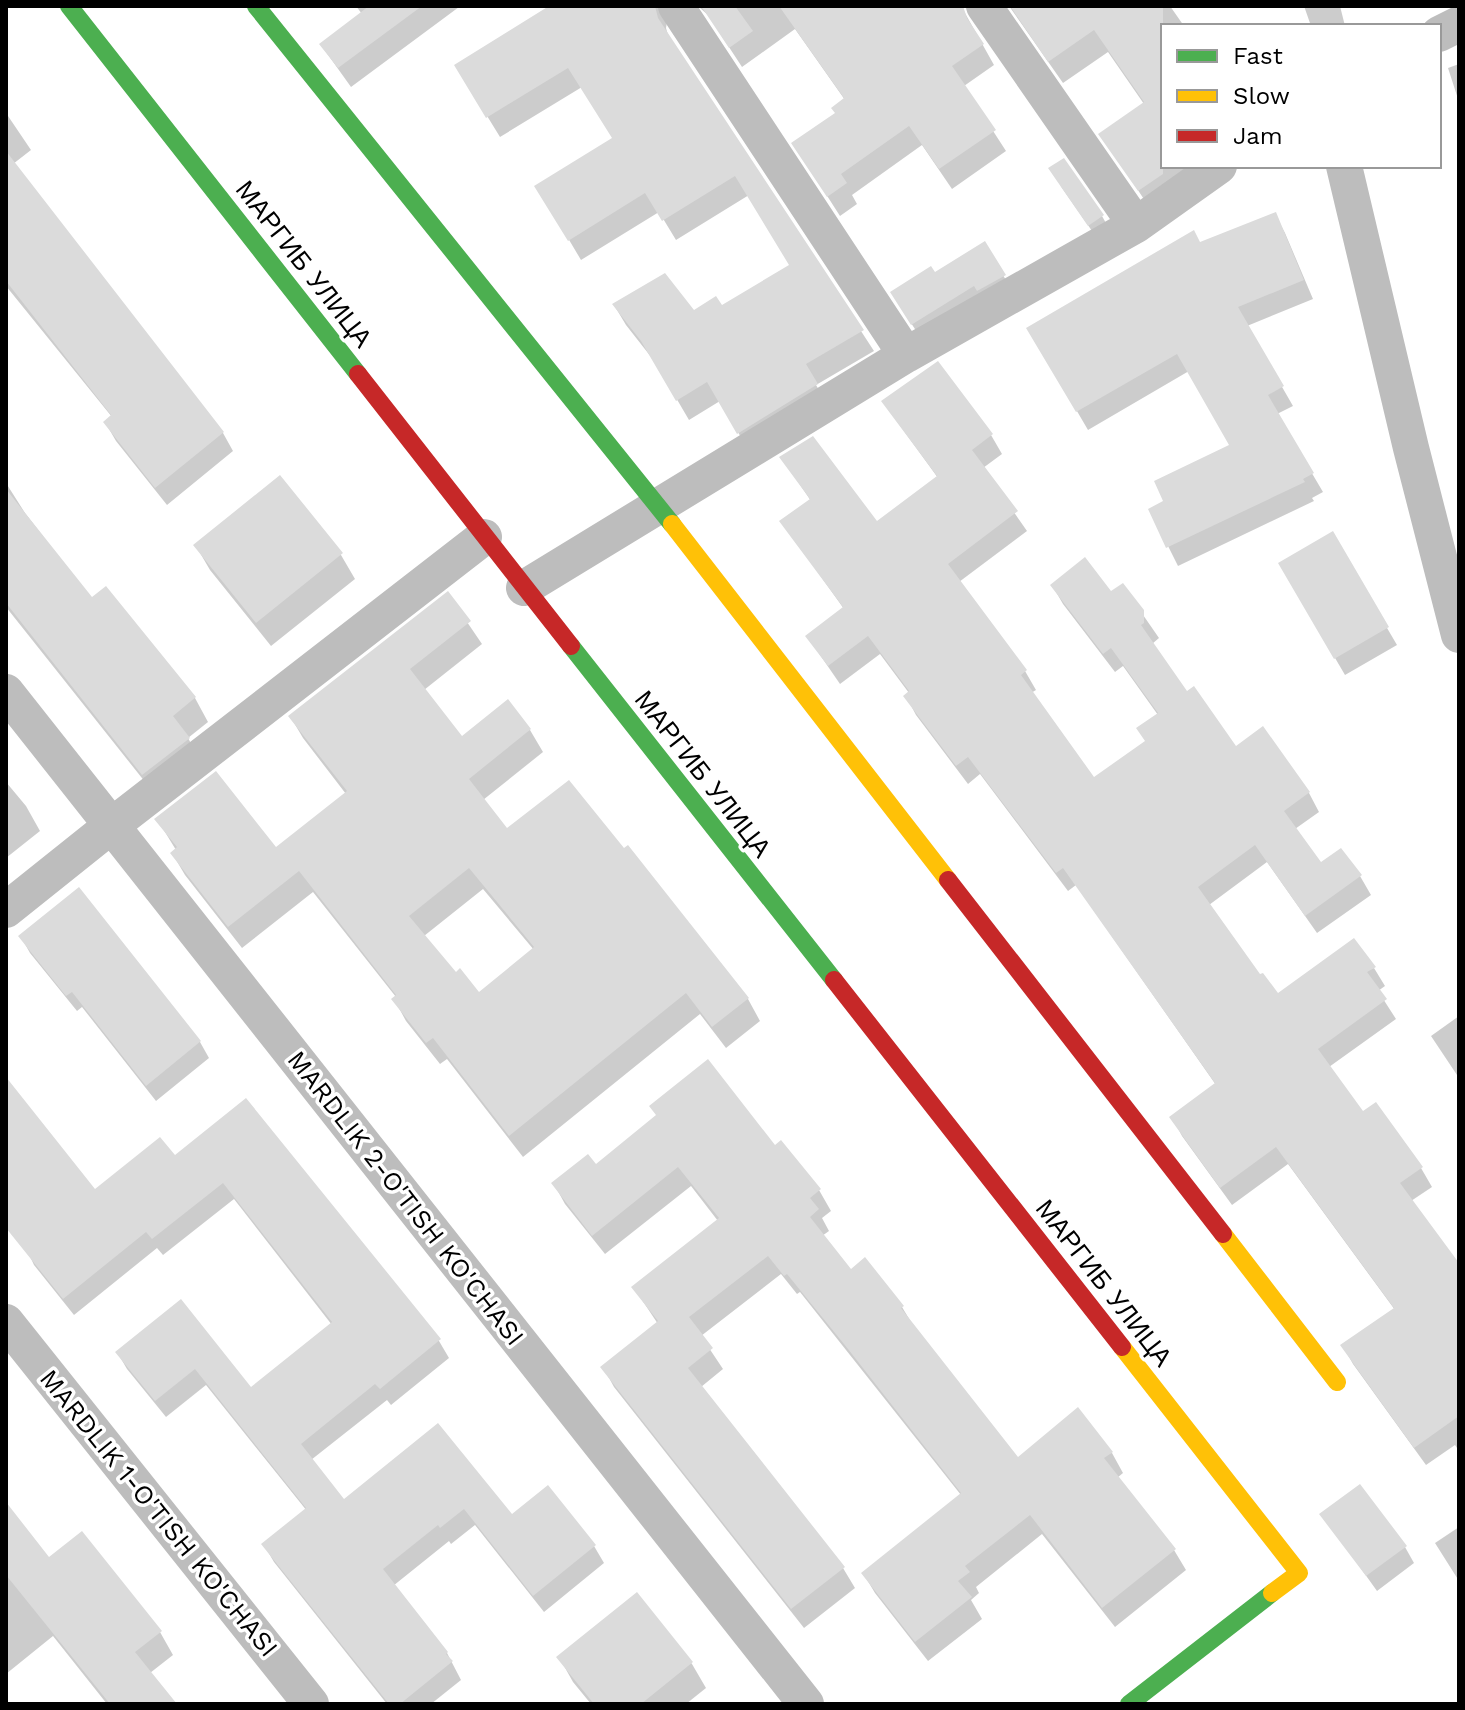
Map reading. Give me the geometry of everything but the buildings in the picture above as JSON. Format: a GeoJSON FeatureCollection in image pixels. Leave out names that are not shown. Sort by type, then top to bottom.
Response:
{"type":"FeatureCollection","features":[{"type":"Feature","properties":{"kind":"street","name":"МАРГИБ УЛИЦА"},"geometry":{"type":"LineString","coordinates":[[69,6],[1299,1573],[1129,1704]]}},
{"type":"Feature","properties":{"kind":"street"},"geometry":{"type":"LineString","coordinates":[[256,6],[658,506],[1337,1382]]}},
{"type":"Feature","properties":{"kind":"street"},"geometry":{"type":"LineString","coordinates":[[676,6],[906,355]]}},
{"type":"Feature","properties":{"kind":"street"},"geometry":{"type":"LineString","coordinates":[[984,6],[1136,225]]}},
{"type":"Feature","properties":{"kind":"street"},"geometry":{"type":"LineString","coordinates":[[1441,33],[1459,24]]}},
{"type":"Feature","properties":{"kind":"street"},"geometry":{"type":"LineString","coordinates":[[524,588],[906,355],[1136,225],[1216,168]]}},
{"type":"Feature","properties":{"kind":"street"},"geometry":{"type":"LineString","coordinates":[[1344,168],[1459,635]]}},
{"type":"Feature","properties":{"kind":"street"},"geometry":{"type":"LineString","coordinates":[[6,910],[484,537]]}},
{"type":"Feature","properties":{"kind":"street","name":"MARDLIK 2-O'TISH KO'CHASI"},"geometry":{"type":"LineString","coordinates":[[6,692],[806,1704]]}},
{"type":"Feature","properties":{"kind":"street","name":"MARDLIK 1-O'TISH KO'CHASI"},"geometry":{"type":"LineString","coordinates":[[6,1322],[311,1704]]}},
{"type":"Feature","properties":{"kind":"traffic: fast"},"geometry":{"type":"LineString","coordinates":[[69,6],[358,374]]}},
{"type":"Feature","properties":{"kind":"traffic: fast"},"geometry":{"type":"LineString","coordinates":[[256,6],[672,524]]}},
{"type":"Feature","properties":{"kind":"traffic: fast"},"geometry":{"type":"LineString","coordinates":[[571,646],[834,980]]}},
{"type":"Feature","properties":{"kind":"traffic: fast"},"geometry":{"type":"LineString","coordinates":[[1129,1704],[1272,1593]]}},
{"type":"Feature","properties":{"kind":"traffic: slow"},"geometry":{"type":"LineString","coordinates":[[672,524],[948,880]]}},
{"type":"Feature","properties":{"kind":"traffic: slow"},"geometry":{"type":"LineString","coordinates":[[1223,1234],[1337,1382]]}},
{"type":"Feature","properties":{"kind":"traffic: slow"},"geometry":{"type":"LineString","coordinates":[[1122,1347],[1299,1573],[1272,1593]]}},
{"type":"Feature","properties":{"kind":"traffic: jam"},"geometry":{"type":"LineString","coordinates":[[358,374],[571,646]]}},
{"type":"Feature","properties":{"kind":"traffic: jam"},"geometry":{"type":"LineString","coordinates":[[948,880],[1223,1234]]}},
{"type":"Feature","properties":{"kind":"traffic: jam"},"geometry":{"type":"LineString","coordinates":[[834,980],[1122,1347]]}}]}
